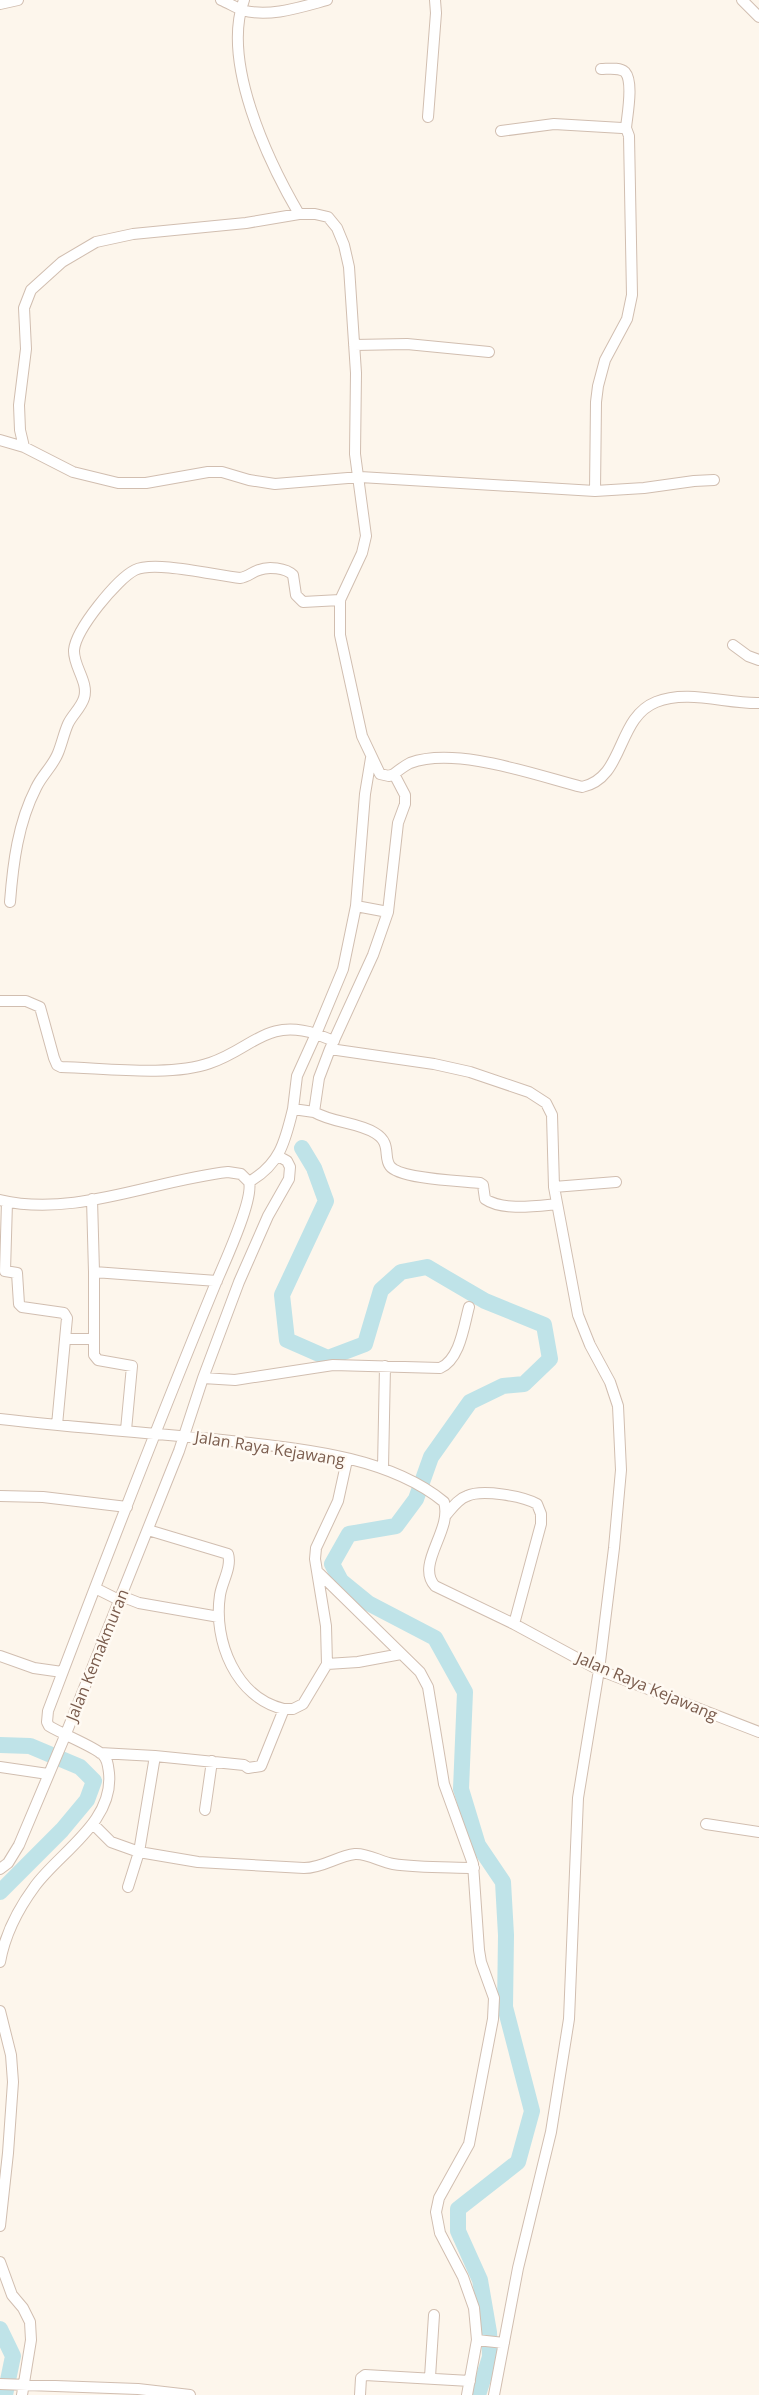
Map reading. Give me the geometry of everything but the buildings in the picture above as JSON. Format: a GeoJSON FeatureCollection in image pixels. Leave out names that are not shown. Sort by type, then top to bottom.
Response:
{"type":"FeatureCollection","features":[{"type":"Feature","properties":{"kind":"street"},"geometry":{"type":"LineString","coordinates":[[0,4],[18,0]]}},
{"type":"Feature","properties":{"kind":"street"},"geometry":{"type":"LineString","coordinates":[[220,0],[242,5],[254,12],[272,12],[327,0]]}},
{"type":"Feature","properties":{"kind":"street"},"geometry":{"type":"LineString","coordinates":[[428,118],[436,12],[435,0]]}},
{"type":"Feature","properties":{"kind":"street"},"geometry":{"type":"LineString","coordinates":[[742,0],[759,17]]}},
{"type":"Feature","properties":{"kind":"street"},"geometry":{"type":"LineString","coordinates":[[242,5],[238,56],[240,71],[275,173],[299,214]]}},
{"type":"Feature","properties":{"kind":"street"},"geometry":{"type":"LineString","coordinates":[[595,491],[596,402],[598,386],[605,360],[627,319],[632,295],[629,136],[626,128],[629,90],[627,75],[618,69],[601,69]]}},
{"type":"Feature","properties":{"kind":"street"},"geometry":{"type":"LineString","coordinates":[[501,131],[554,124],[626,128]]}},
{"type":"Feature","properties":{"kind":"street"},"geometry":{"type":"LineString","coordinates":[[24,447],[20,430],[19,405],[26,349],[24,308],[31,290],[62,262],[96,242],[113,237],[246,223],[299,214],[315,214],[328,218],[338,228],[349,267],[354,345],[355,454],[360,477],[366,536],[362,553],[340,600],[340,635],[362,736],[371,758],[380,774],[396,778],[406,795],[398,829],[385,911],[374,955],[325,1040],[297,1076],[293,1109],[279,1155],[270,1168],[249,1182]]}},
{"type":"Feature","properties":{"kind":"street"},"geometry":{"type":"LineString","coordinates":[[354,345],[407,344],[489,352]]}},
{"type":"Feature","properties":{"kind":"street"},"geometry":{"type":"LineString","coordinates":[[0,440],[24,447],[73,472],[118,483],[146,483],[208,472],[222,472],[249,480],[275,484],[360,477],[595,491],[644,488],[694,480],[714,480]]}},
{"type":"Feature","properties":{"kind":"street"},"geometry":{"type":"LineString","coordinates":[[10,902],[13,863],[26,810],[43,774],[58,753],[68,723],[84,697],[85,689],[74,650],[78,638],[114,587],[129,573],[147,566],[240,578],[246,577],[259,569],[285,569],[293,575],[296,595],[304,602],[340,600]]}},
{"type":"Feature","properties":{"kind":"street"},"geometry":{"type":"LineString","coordinates":[[734,645],[748,656],[759,660]]}},
{"type":"Feature","properties":{"kind":"street"},"geometry":{"type":"LineString","coordinates":[[396,778],[409,764],[453,757],[487,763],[582,787],[592,785],[612,766],[633,719],[657,701],[679,697],[759,704]]}},
{"type":"Feature","properties":{"kind":"street"},"geometry":{"type":"LineString","coordinates":[[314,1112],[325,1040],[361,907],[364,794],[371,758]]}},
{"type":"Feature","properties":{"kind":"street"},"geometry":{"type":"LineString","coordinates":[[361,907],[385,911]]}},
{"type":"Feature","properties":{"kind":"street"},"geometry":{"type":"LineString","coordinates":[[0,1000],[26,1001],[40,1007],[54,1058],[57,1065],[61,1067],[178,1071],[213,1062],[263,1034],[292,1028],[325,1040],[470,1072],[529,1092],[546,1103],[552,1115],[557,1204],[578,1314],[590,1345],[610,1382],[618,1406],[620,1479],[599,1670],[578,1798],[569,2019],[551,2132],[501,2343],[494,2395]]}},
{"type":"Feature","properties":{"kind":"street"},"geometry":{"type":"LineString","coordinates":[[293,1109],[314,1112],[375,1132],[385,1143],[389,1164],[395,1169],[429,1179],[482,1184],[484,1199],[488,1202],[514,1207],[557,1204]]}},
{"type":"Feature","properties":{"kind":"street","name":"Jalan Kemakmuran"},"geometry":{"type":"LineString","coordinates":[[0,1868],[8,1863],[19,1845],[66,1736],[119,1598],[148,1530],[203,1378],[268,1216],[289,1179],[290,1167],[288,1161],[279,1155]]}},
{"type":"Feature","properties":{"kind":"street"},"geometry":{"type":"LineString","coordinates":[[0,1962],[3,1946],[13,1922],[35,1886],[93,1824],[109,1789],[107,1761],[100,1753],[49,1726],[46,1718],[62,1672],[97,1589],[127,1507],[231,1249],[249,1195],[249,1182],[241,1174],[235,1172],[221,1173],[92,1199],[46,1206],[3,1201],[2,1271],[17,1274],[20,1307],[66,1314],[68,1320],[57,1425]]}},
{"type":"Feature","properties":{"kind":"street"},"geometry":{"type":"LineString","coordinates":[[557,1187],[616,1182]]}},
{"type":"Feature","properties":{"kind":"street"},"geometry":{"type":"LineString","coordinates":[[92,1199],[94,1355],[98,1360],[132,1366],[126,1430]]}},
{"type":"Feature","properties":{"kind":"street"},"geometry":{"type":"LineString","coordinates":[[94,1272],[217,1281]]}},
{"type":"Feature","properties":{"kind":"street"},"geometry":{"type":"LineString","coordinates":[[203,1378],[235,1380],[333,1365],[440,1368],[446,1365],[453,1356],[469,1307]]}},
{"type":"Feature","properties":{"kind":"street"},"geometry":{"type":"LineString","coordinates":[[66,1338],[94,1339]]}},
{"type":"Feature","properties":{"kind":"street"},"geometry":{"type":"LineString","coordinates":[[383,1468],[385,1366]]}},
{"type":"Feature","properties":{"kind":"street","name":"Jalan Raya Kejawang"},"geometry":{"type":"LineString","coordinates":[[0,1419],[157,1432],[282,1447],[383,1468],[414,1482],[444,1502],[446,1515],[429,1564],[430,1580],[435,1586],[514,1624],[599,1670],[759,1732]]}},
{"type":"Feature","properties":{"kind":"street"},"geometry":{"type":"LineString","coordinates":[[348,1460],[338,1501],[316,1548],[316,1567],[319,1573],[420,1672],[428,1687],[444,1784],[474,1868],[479,1950],[481,1962],[494,1998],[493,2019],[469,2144],[440,2198],[436,2220],[440,2233],[470,2292],[474,2308],[479,2341],[467,2395]]}},
{"type":"Feature","properties":{"kind":"street"},"geometry":{"type":"LineString","coordinates":[[446,1515],[457,1502],[467,1495],[481,1493],[518,1497],[537,1504],[541,1514],[541,1524],[514,1624]]}},
{"type":"Feature","properties":{"kind":"street"},"geometry":{"type":"LineString","coordinates":[[0,1496],[43,1497],[127,1507]]}},
{"type":"Feature","properties":{"kind":"street"},"geometry":{"type":"LineString","coordinates":[[148,1530],[228,1554],[229,1562],[220,1595],[219,1617],[222,1643],[233,1667],[256,1697],[284,1709],[293,1710],[302,1704],[327,1664],[326,1626],[319,1591],[319,1573]]}},
{"type":"Feature","properties":{"kind":"street"},"geometry":{"type":"LineString","coordinates":[[97,1589],[139,1604],[219,1617]]}},
{"type":"Feature","properties":{"kind":"street"},"geometry":{"type":"LineString","coordinates":[[327,1664],[358,1662],[401,1654]]}},
{"type":"Feature","properties":{"kind":"street"},"geometry":{"type":"LineString","coordinates":[[0,1656],[34,1668],[62,1672]]}},
{"type":"Feature","properties":{"kind":"street"},"geometry":{"type":"LineString","coordinates":[[100,1753],[212,1761],[244,1765],[248,1768],[261,1766],[284,1709]]}},
{"type":"Feature","properties":{"kind":"street"},"geometry":{"type":"LineString","coordinates":[[128,1887],[139,1852],[155,1756]]}},
{"type":"Feature","properties":{"kind":"street"},"geometry":{"type":"LineString","coordinates":[[205,1810],[212,1761]]}},
{"type":"Feature","properties":{"kind":"street"},"geometry":{"type":"LineString","coordinates":[[0,1767],[48,1774]]}},
{"type":"Feature","properties":{"kind":"street"},"geometry":{"type":"LineString","coordinates":[[93,1824],[111,1842],[139,1852],[198,1862],[318,1868],[347,1856],[359,1854],[379,1861],[405,1865],[474,1868]]}},
{"type":"Feature","properties":{"kind":"street"},"geometry":{"type":"LineString","coordinates":[[706,1824],[759,1832]]}},
{"type":"Feature","properties":{"kind":"street"},"geometry":{"type":"LineString","coordinates":[[0,2011],[11,2056],[13,2082],[5,2117],[0,2226]]}},
{"type":"Feature","properties":{"kind":"street"},"geometry":{"type":"LineString","coordinates":[[0,2262],[12,2294],[23,2308],[30,2322],[31,2340],[23,2391]]}},
{"type":"Feature","properties":{"kind":"street"},"geometry":{"type":"LineString","coordinates":[[430,2377],[434,2315]]}},
{"type":"Feature","properties":{"kind":"street"},"geometry":{"type":"LineString","coordinates":[[479,2341],[501,2343]]}},
{"type":"Feature","properties":{"kind":"street"},"geometry":{"type":"LineString","coordinates":[[360,2395],[361,2378],[364,2375],[430,2377],[470,2381]]}},
{"type":"Feature","properties":{"kind":"street"},"geometry":{"type":"LineString","coordinates":[[0,2384],[12,2386],[23,2391],[138,2389],[190,2395]]}},
{"type":"Feature","properties":{"kind":"waterway"},"geometry":{"type":"LineString","coordinates":[[302,1148],[314,1168],[326,1201],[282,1295],[287,1340],[328,1358],[365,1344],[381,1290],[401,1272],[427,1267],[485,1301],[544,1325],[550,1359],[524,1384],[503,1386],[470,1402],[431,1457],[416,1499],[396,1526],[349,1534],[332,1564],[341,1581],[368,1603],[435,1638],[465,1692],[461,1789],[478,1845],[503,1882],[506,1935],[505,2007],[532,2111],[518,2162],[458,2209],[458,2231],[480,2280],[489,2332],[490,2357],[478,2395]]}},
{"type":"Feature","properties":{"kind":"waterway"},"geometry":{"type":"LineString","coordinates":[[0,1745],[30,1746],[80,1767],[94,1781],[87,1800],[62,1830],[0,1892]]}},
{"type":"Feature","properties":{"kind":"waterway"},"geometry":{"type":"LineString","coordinates":[[0,2329],[13,2356],[5,2395]]}}]}
